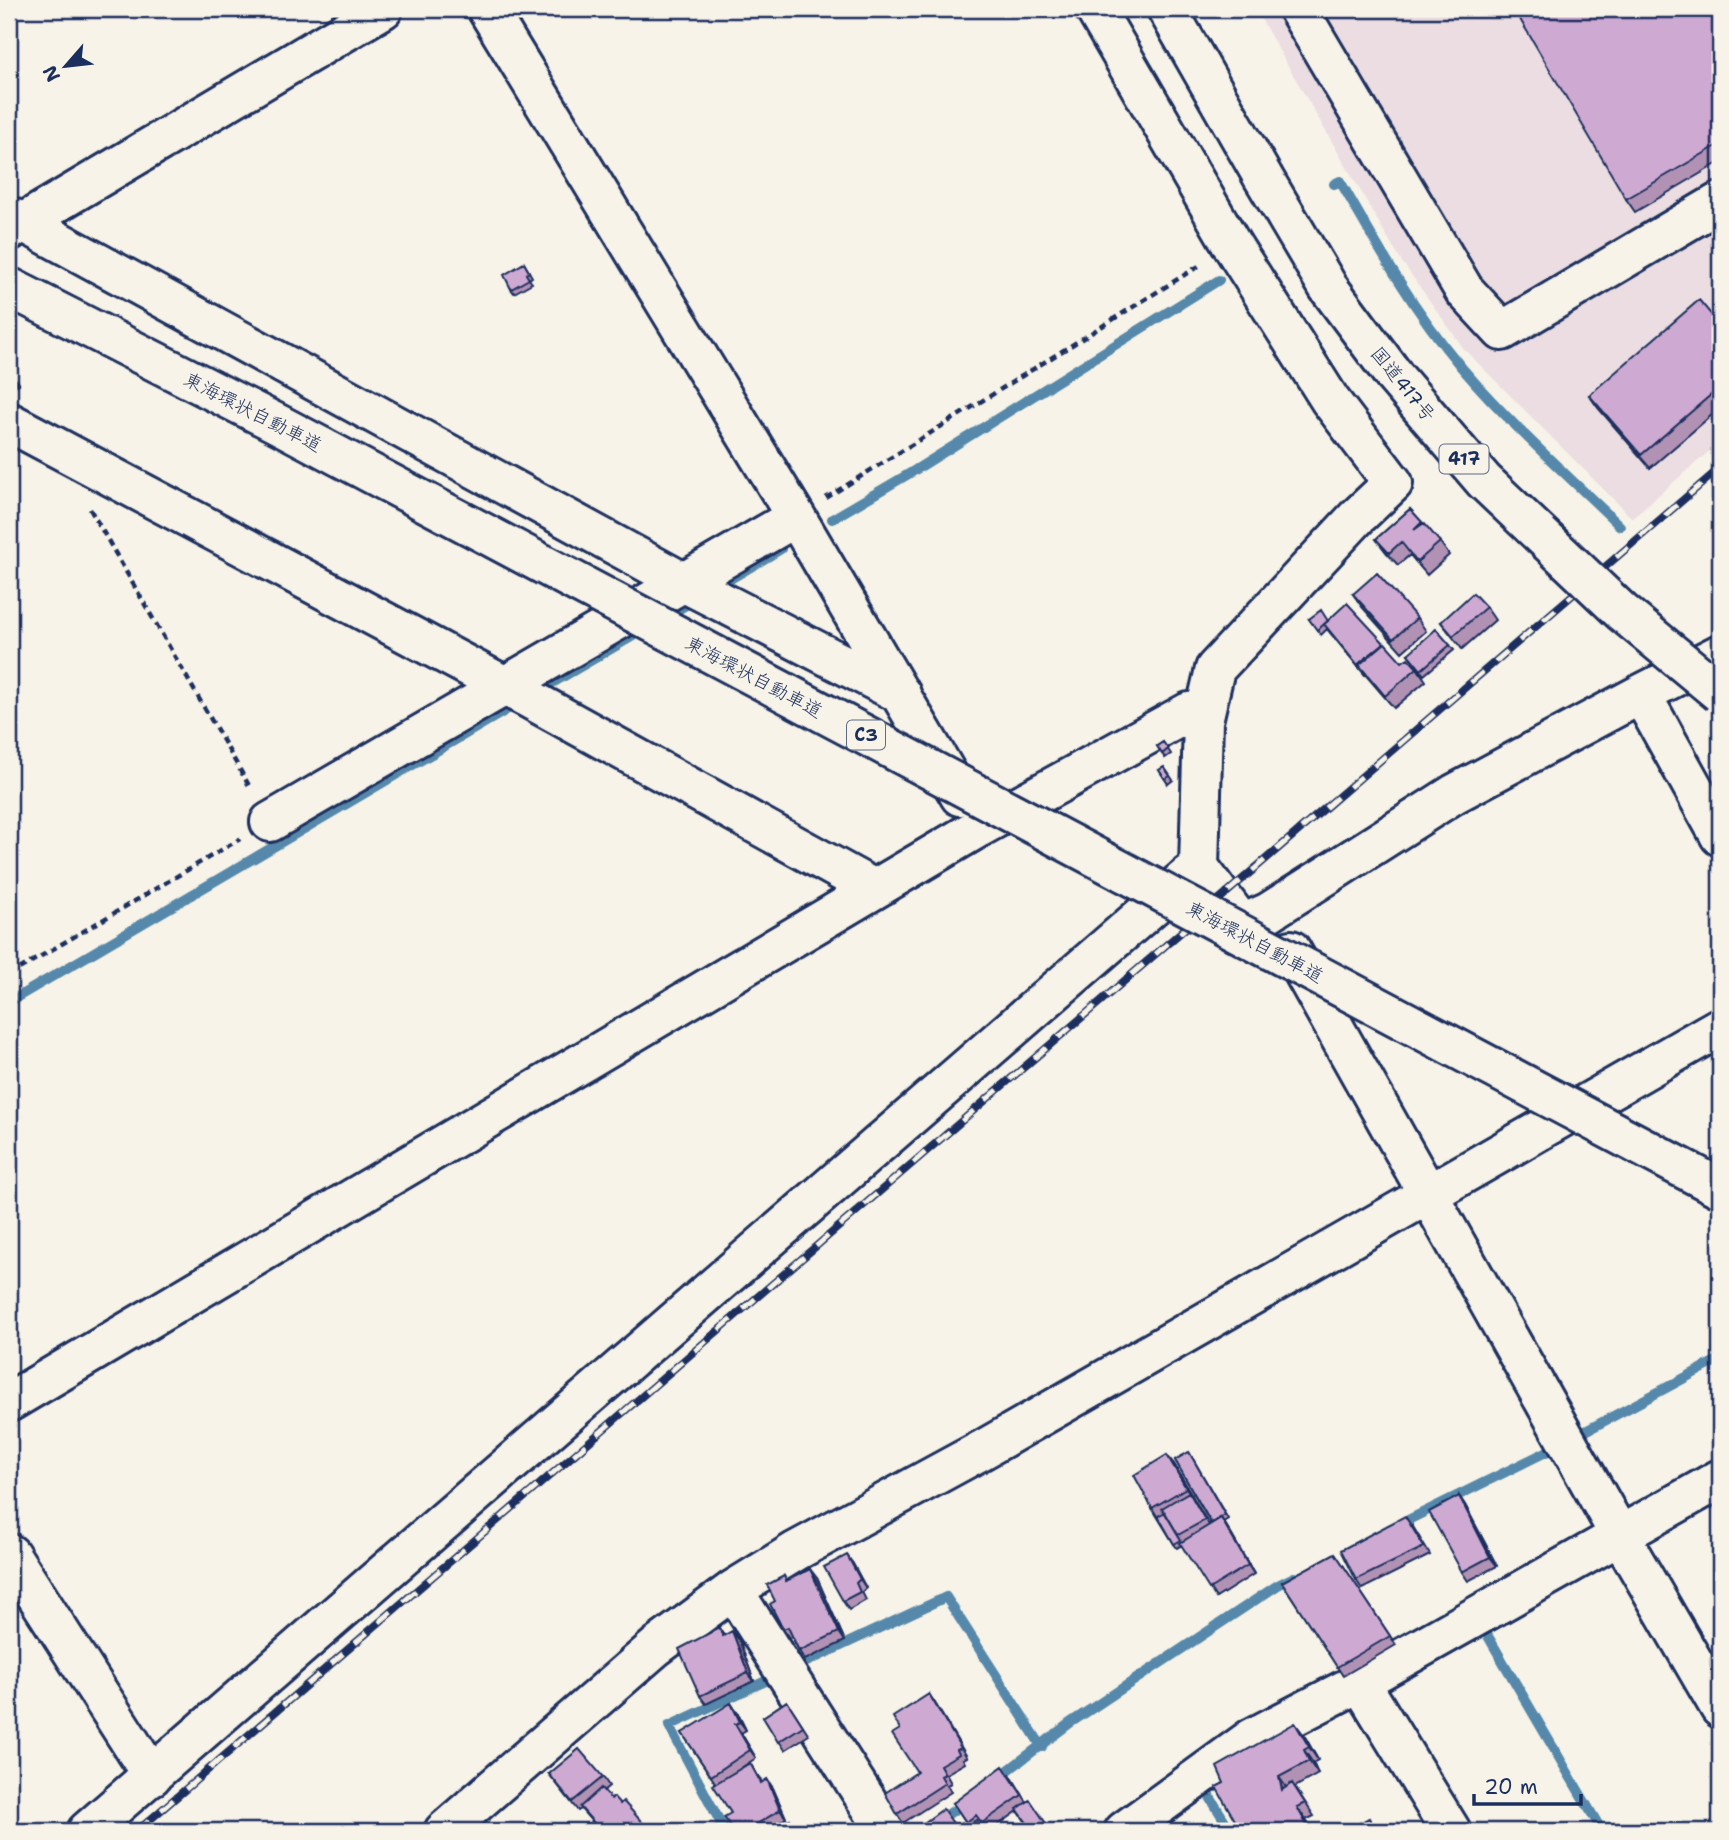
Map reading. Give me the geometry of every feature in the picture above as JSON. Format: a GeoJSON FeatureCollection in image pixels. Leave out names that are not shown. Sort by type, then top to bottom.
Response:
{"type":"FeatureCollection","features":[{"type":"Feature","properties":{"kind":"main road"},"geometry":{"type":"LineString","coordinates":[[13,223],[383,9]]}},
{"type":"Feature","properties":{"kind":"main road"},"geometry":{"type":"LineString","coordinates":[[487,9],[796,517],[978,828]]}},
{"type":"Feature","properties":{"kind":"main road"},"geometry":{"type":"LineString","coordinates":[[1096,9],[1232,245],[1330,400],[1393,483],[1357,517],[1214,669],[1203,721],[1199,867],[1242,924],[1269,912],[1454,794],[1720,654]]}},
{"type":"Feature","properties":{"kind":"main road","name":"国道417号"},"geometry":{"type":"LineString","coordinates":[[1167,9],[1328,288],[1395,377],[1484,481],[1622,612],[1720,692]]}},
{"type":"Feature","properties":{"kind":"main road"},"geometry":{"type":"LineString","coordinates":[[1298,9],[1464,290],[1502,331],[1720,202]]}},
{"type":"Feature","properties":{"kind":"main road"},"geometry":{"type":"LineString","coordinates":[[13,223],[683,582],[901,694]]}},
{"type":"Feature","properties":{"kind":"main road","name":"東海環状自動車道"},"geometry":{"type":"LineString","coordinates":[[9,287],[293,432],[1720,1188]]}},
{"type":"Feature","properties":{"kind":"main road"},"geometry":{"type":"LineString","coordinates":[[15,406],[505,685],[874,889]]}},
{"type":"Feature","properties":{"kind":"main road"},"geometry":{"type":"LineString","coordinates":[[270,821],[796,517]]}},
{"type":"Feature","properties":{"kind":"main road"},"geometry":{"type":"LineString","coordinates":[[1641,694],[1720,836]]}},
{"type":"Feature","properties":{"kind":"main road"},"geometry":{"type":"LineString","coordinates":[[9,1402],[978,828],[1189,712],[1203,721]]}},
{"type":"Feature","properties":{"kind":"main road"},"geometry":{"type":"LineString","coordinates":[[87,1831],[1199,867]]}},
{"type":"Feature","properties":{"kind":"main road"},"geometry":{"type":"LineString","coordinates":[[1269,912],[1620,1536],[1720,1707]]}},
{"type":"Feature","properties":{"kind":"main road"},"geometry":{"type":"LineString","coordinates":[[444,1831],[656,1647],[733,1590],[796,1551],[994,1443],[1720,1027]]}},
{"type":"Feature","properties":{"kind":"main road"},"geometry":{"type":"LineString","coordinates":[[1124,1831],[1252,1738],[1360,1682],[1720,1479]]}},
{"type":"Feature","properties":{"kind":"main road"},"geometry":{"type":"LineString","coordinates":[[9,1554],[152,1776]]}},
{"type":"Feature","properties":{"kind":"main road"},"geometry":{"type":"LineString","coordinates":[[733,1590],[886,1831]]}},
{"type":"Feature","properties":{"kind":"main road"},"geometry":{"type":"LineString","coordinates":[[1360,1682],[1451,1831]]}},
{"type":"Feature","properties":{"kind":"path"},"geometry":{"type":"LineString","coordinates":[[796,517],[1232,245]]}},
{"type":"Feature","properties":{"kind":"path"},"geometry":{"type":"LineString","coordinates":[[9,369],[15,406]]}},
{"type":"Feature","properties":{"kind":"path"},"geometry":{"type":"LineString","coordinates":[[9,975],[270,821],[87,504]]}},
{"type":"Feature","properties":{"kind":"shaded area"},"geometry":{"type":"Polygon","coordinates":[[[1255,9],[1720,9],[1720,442],[1632,518],[1464,349],[1400,259],[1255,9]]]}},
{"type":"Feature","properties":{"kind":"building"},"geometry":{"type":"Polygon","coordinates":[[[1514,9],[1720,9],[1720,144],[1626,199],[1514,9]]]}},
{"type":"Feature","properties":{"kind":"building"},"geometry":{"type":"Polygon","coordinates":[[[524,263],[529,279],[511,289],[504,275],[524,263]]]}},
{"type":"Feature","properties":{"kind":"building"},"geometry":{"type":"Polygon","coordinates":[[[1699,300],[1720,325],[1720,387],[1641,455],[1589,395],[1699,300]]]}},
{"type":"Feature","properties":{"kind":"building"},"geometry":{"type":"Polygon","coordinates":[[[1410,509],[1422,522],[1414,530],[1424,523],[1440,542],[1417,562],[1401,542],[1389,553],[1376,539],[1410,509]]]}},
{"type":"Feature","properties":{"kind":"building"},"geometry":{"type":"Polygon","coordinates":[[[1377,573],[1417,618],[1393,639],[1353,594],[1377,573]]]}},
{"type":"Feature","properties":{"kind":"building"},"geometry":{"type":"Polygon","coordinates":[[[1473,593],[1486,607],[1453,636],[1441,622],[1473,593]]]}},
{"type":"Feature","properties":{"kind":"building"},"geometry":{"type":"Polygon","coordinates":[[[1347,603],[1384,643],[1357,665],[1324,624],[1347,603]]]}},
{"type":"Feature","properties":{"kind":"building"},"geometry":{"type":"Polygon","coordinates":[[[1321,610],[1328,621],[1317,630],[1309,619],[1321,610]]]}},
{"type":"Feature","properties":{"kind":"building"},"geometry":{"type":"Polygon","coordinates":[[[1436,629],[1450,645],[1421,670],[1408,654],[1436,629]]]}},
{"type":"Feature","properties":{"kind":"building"},"geometry":{"type":"Polygon","coordinates":[[[1385,643],[1402,662],[1408,658],[1417,668],[1385,696],[1359,665],[1385,643]]]}},
{"type":"Feature","properties":{"kind":"building"},"geometry":{"type":"Polygon","coordinates":[[[1163,742],[1168,749],[1162,754],[1157,746],[1163,742]]]}},
{"type":"Feature","properties":{"kind":"building"},"geometry":{"type":"Polygon","coordinates":[[[1164,767],[1170,776],[1165,779],[1159,770],[1164,767]]]}},
{"type":"Feature","properties":{"kind":"building"},"geometry":{"type":"Polygon","coordinates":[[[1189,1452],[1225,1515],[1211,1523],[1175,1460],[1189,1452]]]}},
{"type":"Feature","properties":{"kind":"building"},"geometry":{"type":"Polygon","coordinates":[[[1167,1455],[1186,1488],[1152,1508],[1134,1475],[1167,1455]]]}},
{"type":"Feature","properties":{"kind":"building"},"geometry":{"type":"Polygon","coordinates":[[[1189,1492],[1205,1520],[1178,1535],[1162,1508],[1189,1492]]]}},
{"type":"Feature","properties":{"kind":"building"},"geometry":{"type":"Polygon","coordinates":[[[1459,1496],[1490,1557],[1462,1572],[1429,1512],[1459,1496]]]}},
{"type":"Feature","properties":{"kind":"building"},"geometry":{"type":"Polygon","coordinates":[[[1165,1512],[1181,1540],[1174,1544],[1158,1516],[1165,1512]]]}},
{"type":"Feature","properties":{"kind":"building"},"geometry":{"type":"Polygon","coordinates":[[[1405,1516],[1424,1547],[1356,1580],[1341,1550],[1405,1516]]]}},
{"type":"Feature","properties":{"kind":"building"},"geometry":{"type":"Polygon","coordinates":[[[1221,1518],[1248,1565],[1209,1589],[1180,1543],[1221,1518]]]}},
{"type":"Feature","properties":{"kind":"building"},"geometry":{"type":"Polygon","coordinates":[[[1335,1553],[1390,1636],[1337,1667],[1282,1582],[1335,1553]]]}},
{"type":"Feature","properties":{"kind":"building"},"geometry":{"type":"Polygon","coordinates":[[[847,1555],[860,1579],[856,1583],[860,1592],[843,1601],[824,1567],[847,1555]]]}},
{"type":"Feature","properties":{"kind":"building"},"geometry":{"type":"Polygon","coordinates":[[[810,1569],[839,1632],[799,1651],[788,1627],[783,1629],[770,1604],[775,1601],[767,1585],[784,1576],[786,1581],[810,1569]]]}},
{"type":"Feature","properties":{"kind":"building"},"geometry":{"type":"Polygon","coordinates":[[[719,1628],[723,1636],[732,1631],[748,1673],[700,1696],[679,1649],[719,1628]]]}},
{"type":"Feature","properties":{"kind":"building"},"geometry":{"type":"Polygon","coordinates":[[[929,1694],[961,1748],[957,1750],[959,1754],[940,1765],[945,1774],[941,1776],[945,1783],[897,1814],[885,1793],[917,1772],[892,1734],[900,1729],[893,1717],[929,1694]]]}},
{"type":"Feature","properties":{"kind":"building"},"geometry":{"type":"Polygon","coordinates":[[[787,1701],[803,1726],[778,1742],[763,1717],[787,1701]]]}},
{"type":"Feature","properties":{"kind":"building"},"geometry":{"type":"Polygon","coordinates":[[[731,1703],[740,1722],[735,1724],[750,1750],[711,1776],[682,1733],[731,1703]]]}},
{"type":"Feature","properties":{"kind":"building"},"geometry":{"type":"Polygon","coordinates":[[[1295,1723],[1309,1747],[1304,1750],[1309,1761],[1279,1777],[1282,1790],[1292,1783],[1305,1803],[1297,1807],[1310,1831],[1241,1831],[1216,1787],[1224,1783],[1217,1767],[1295,1723]]]}},
{"type":"Feature","properties":{"kind":"building"},"geometry":{"type":"Polygon","coordinates":[[[579,1749],[603,1777],[572,1802],[549,1774],[579,1749]]]}},
{"type":"Feature","properties":{"kind":"building"},"geometry":{"type":"Polygon","coordinates":[[[750,1763],[761,1783],[767,1779],[780,1810],[745,1831],[734,1831],[724,1817],[731,1813],[713,1785],[750,1763]]]}},
{"type":"Feature","properties":{"kind":"building"},"geometry":{"type":"Polygon","coordinates":[[[1003,1766],[1022,1795],[982,1823],[976,1815],[966,1822],[953,1803],[1003,1766]]]}},
{"type":"Feature","properties":{"kind":"building"},"geometry":{"type":"Polygon","coordinates":[[[601,1788],[611,1799],[614,1797],[620,1804],[623,1801],[650,1831],[601,1831],[580,1807],[601,1788]]]}},
{"type":"Feature","properties":{"kind":"building"},"geometry":{"type":"Polygon","coordinates":[[[1030,1800],[1045,1822],[1033,1831],[1017,1809],[1030,1800]]]}},
{"type":"Feature","properties":{"kind":"building"},"geometry":{"type":"Polygon","coordinates":[[[943,1809],[955,1826],[962,1822],[969,1831],[913,1831],[943,1809]]]}},
{"type":"Feature","properties":{"kind":"building"},"geometry":{"type":"Polygon","coordinates":[[[1369,1818],[1375,1831],[1355,1831],[1352,1827],[1369,1818]]]}},
{"type":"Feature","properties":{"kind":"building"},"geometry":{"type":"Polygon","coordinates":[[[790,1819],[795,1831],[768,1831],[790,1819]]]}},
{"type":"Feature","properties":{"kind":"building"},"geometry":{"type":"Polygon","coordinates":[[[977,1820],[983,1831],[973,1831],[968,1824],[977,1820]]]}},
{"type":"Feature","properties":{"kind":"building"},"geometry":{"type":"Polygon","coordinates":[[[864,1825],[867,1831],[851,1831],[864,1825]]]}},
{"type":"Feature","properties":{"kind":"waterway"},"geometry":{"type":"LineString","coordinates":[[1334,184],[1340,181],[1412,301],[1462,368],[1520,430],[1620,526]]}},
{"type":"Feature","properties":{"kind":"waterway"},"geometry":{"type":"LineString","coordinates":[[832,519],[1219,280]]}},
{"type":"Feature","properties":{"kind":"waterway"},"geometry":{"type":"LineString","coordinates":[[715,588],[781,549]]}},
{"type":"Feature","properties":{"kind":"waterway"},"geometry":{"type":"LineString","coordinates":[[664,618],[698,598]]}},
{"type":"Feature","properties":{"kind":"waterway"},"geometry":{"type":"LineString","coordinates":[[537,692],[647,628]]}},
{"type":"Feature","properties":{"kind":"waterway"},"geometry":{"type":"LineString","coordinates":[[9,1002],[520,702]]}},
{"type":"Feature","properties":{"kind":"waterway"},"geometry":{"type":"LineString","coordinates":[[1396,1526],[1554,1448],[1720,1359]]}},
{"type":"Feature","properties":{"kind":"waterway"},"geometry":{"type":"LineString","coordinates":[[998,1778],[1070,1723],[1294,1577]]}},
{"type":"Feature","properties":{"kind":"waterway"},"geometry":{"type":"LineString","coordinates":[[725,1831],[669,1726],[946,1597],[1042,1747]]}},
{"type":"Feature","properties":{"kind":"waterway"},"geometry":{"type":"LineString","coordinates":[[1485,1631],[1602,1831]]}},
{"type":"Feature","properties":{"kind":"waterway"},"geometry":{"type":"LineString","coordinates":[[1205,1789],[1231,1831]]}},
{"type":"Feature","properties":{"kind":"waterway"},"geometry":{"type":"LineString","coordinates":[[925,1831],[968,1800]]}},
{"type":"Feature","properties":{"kind":"railway"},"geometry":{"type":"LineString","coordinates":[[137,1831],[1720,468]]}}]}
